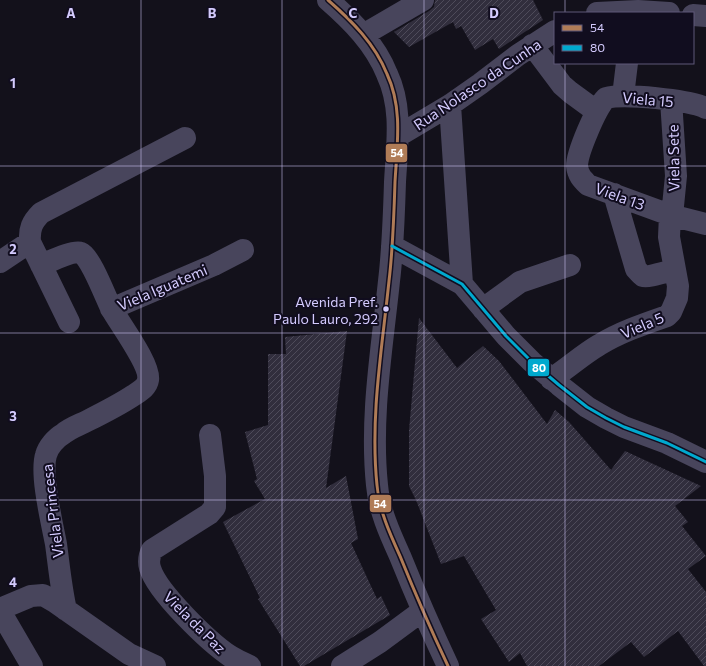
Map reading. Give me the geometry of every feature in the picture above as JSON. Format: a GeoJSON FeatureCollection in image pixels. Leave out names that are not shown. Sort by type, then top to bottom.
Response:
{"type":"FeatureCollection","features":[{"type":"Feature","properties":{"kind":"street"},"geometry":{"type":"LineString","coordinates":[[328,0],[349,19],[363,35],[379,58],[388,74],[398,115],[392,246],[375,412],[374,450],[377,488],[386,520],[422,611],[448,666]]}},
{"type":"Feature","properties":{"kind":"street"},"geometry":{"type":"LineString","coordinates":[[363,35],[423,0]]}},
{"type":"Feature","properties":{"kind":"street"},"geometry":{"type":"LineString","coordinates":[[694,15],[706,16]]}},
{"type":"Feature","properties":{"kind":"street","name":"Rua Nolasco da Cunha"},"geometry":{"type":"LineString","coordinates":[[398,136],[450,105],[554,32]]}},
{"type":"Feature","properties":{"kind":"street"},"geometry":{"type":"LineString","coordinates":[[532,46],[562,85],[596,111]]}},
{"type":"Feature","properties":{"kind":"street"},"geometry":{"type":"LineString","coordinates":[[623,96],[627,64]]}},
{"type":"Feature","properties":{"kind":"street","name":"Viela 15"},"geometry":{"type":"LineString","coordinates":[[596,111],[606,98],[623,96],[671,100],[706,108]]}},
{"type":"Feature","properties":{"kind":"street","name":"Viela Sete"},"geometry":{"type":"LineString","coordinates":[[670,215],[673,206],[676,176],[671,100]]}},
{"type":"Feature","properties":{"kind":"street"},"geometry":{"type":"LineString","coordinates":[[450,105],[462,284]]}},
{"type":"Feature","properties":{"kind":"street","name":"Viela 13"},"geometry":{"type":"LineString","coordinates":[[596,111],[579,156],[577,166],[582,179],[588,184],[670,215],[706,224]]}},
{"type":"Feature","properties":{"kind":"street"},"geometry":{"type":"LineString","coordinates":[[68,322],[30,242],[31,226],[41,213],[185,138]]}},
{"type":"Feature","properties":{"kind":"street"},"geometry":{"type":"LineString","coordinates":[[614,194],[636,268],[639,273],[643,276],[648,276],[675,270]]}},
{"type":"Feature","properties":{"kind":"street","name":"Viela 5"},"geometry":{"type":"LineString","coordinates":[[552,378],[609,339],[667,316],[677,298],[678,292],[669,237],[670,215]]}},
{"type":"Feature","properties":{"kind":"street"},"geometry":{"type":"LineString","coordinates":[[0,262],[30,242]]}},
{"type":"Feature","properties":{"kind":"street"},"geometry":{"type":"LineString","coordinates":[[392,246],[462,284],[506,336],[532,362],[575,398],[606,418],[624,427],[667,443],[706,462]]}},
{"type":"Feature","properties":{"kind":"street","name":"Viela Iguatemi"},"geometry":{"type":"LineString","coordinates":[[41,265],[73,253],[80,252],[85,255],[111,309],[214,265],[244,250]]}},
{"type":"Feature","properties":{"kind":"street"},"geometry":{"type":"LineString","coordinates":[[483,309],[511,287],[520,282],[570,265]]}},
{"type":"Feature","properties":{"kind":"street","name":"Viela Princesa"},"geometry":{"type":"LineString","coordinates":[[66,610],[45,480],[44,465],[46,454],[51,446],[63,434],[120,404],[144,388],[148,380],[148,373],[142,359],[111,309]]}},
{"type":"Feature","properties":{"kind":"street","name":"Viela da Paz"},"geometry":{"type":"LineString","coordinates":[[210,435],[215,476],[215,507],[209,514],[152,550],[149,558],[150,567],[154,577],[173,603],[220,648],[230,656],[250,666]]}},
{"type":"Feature","properties":{"kind":"street"},"geometry":{"type":"LineString","coordinates":[[32,666],[0,610],[32,596],[43,595],[129,654],[155,666]]}},
{"type":"Feature","properties":{"kind":"street"},"geometry":{"type":"LineString","coordinates":[[342,666],[386,638],[422,611]]}},
{"type":"Feature","properties":{"kind":"building"},"geometry":{"type":"Polygon","coordinates":[[[435,0],[533,0],[543,20],[499,49],[493,39],[475,50],[461,26],[456,29],[453,22],[409,47],[394,32],[429,11],[434,7],[435,0]]]}},
{"type":"Feature","properties":{"kind":"building"},"geometry":{"type":"Polygon","coordinates":[[[419,318],[457,368],[483,346],[499,361],[547,424],[555,410],[569,422],[611,470],[625,451],[701,486],[675,506],[688,522],[682,526],[706,556],[688,569],[706,592],[706,666],[704,666],[678,631],[644,657],[631,642],[599,666],[527,666],[520,653],[509,662],[481,619],[496,610],[464,556],[441,564],[409,486],[409,430],[419,318]]]}},
{"type":"Feature","properties":{"kind":"building"},"geometry":{"type":"Polygon","coordinates":[[[347,331],[326,488],[346,476],[358,539],[351,543],[377,599],[381,596],[390,615],[304,666],[300,666],[258,599],[260,598],[223,522],[265,499],[254,481],[257,479],[245,432],[268,425],[268,354],[286,354],[285,337],[347,331]]]}},
{"type":"Feature","properties":{"kind":"transit line","name":"54"},"geometry":{"type":"LineString","coordinates":[[328,0],[346,16],[376,53],[387,74],[395,100],[398,141],[390,269],[376,408],[375,460],[377,485],[380,504],[389,530],[448,666]]}},
{"type":"Feature","properties":{"kind":"transit line","name":"80"},"geometry":{"type":"LineString","coordinates":[[392,246],[462,284],[506,336],[532,362],[587,407],[624,427],[667,443],[706,462]]}},
{"type":"Feature","properties":{"kind":"place","name":"Avenida Pref. Paulo Lauro, 292"},"geometry":{"type":"Point","coordinates":[386,309]}}]}
